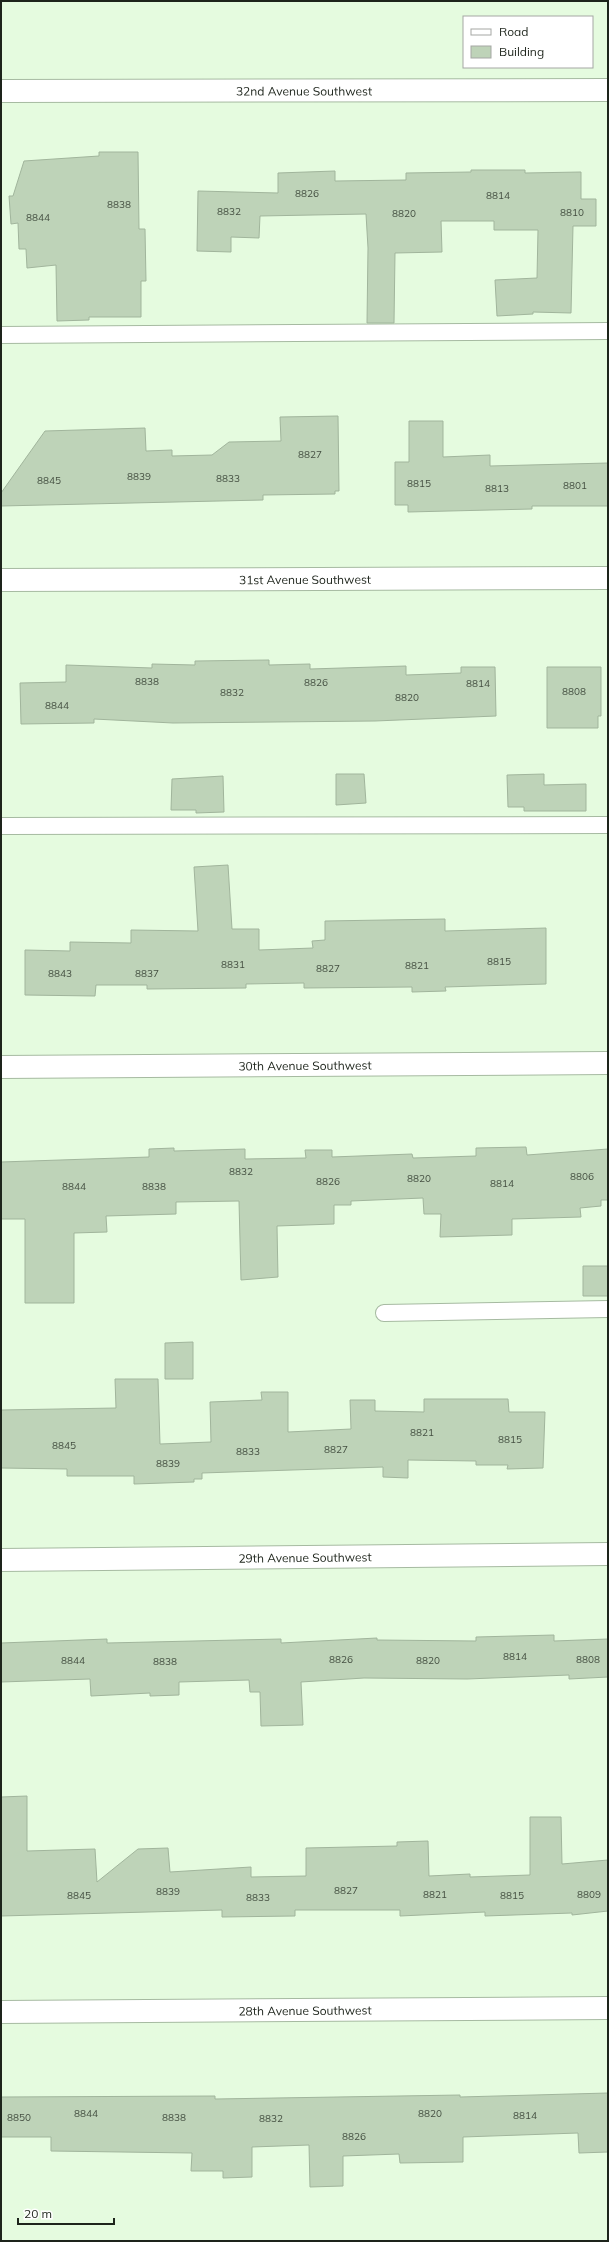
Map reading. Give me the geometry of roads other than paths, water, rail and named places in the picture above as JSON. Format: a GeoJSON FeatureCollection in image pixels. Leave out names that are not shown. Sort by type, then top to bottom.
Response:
{"type":"FeatureCollection","features":[{"type":"Feature","properties":{"kind":"street","name":"32nd Avenue Southwest"},"geometry":{"type":"LineString","coordinates":[[1,91],[608,90]]}},
{"type":"Feature","properties":{"kind":"street","name":"31st Avenue Southwest"},"geometry":{"type":"LineString","coordinates":[[1,580],[608,578]]}},
{"type":"Feature","properties":{"kind":"street","name":"30th Avenue Southwest"},"geometry":{"type":"LineString","coordinates":[[1,1067],[608,1063]]}},
{"type":"Feature","properties":{"kind":"street","name":"29th Avenue Southwest"},"geometry":{"type":"LineString","coordinates":[[1,1560],[608,1554]]}},
{"type":"Feature","properties":{"kind":"street","name":"28th Avenue Southwest"},"geometry":{"type":"LineString","coordinates":[[1,2012],[608,2008]]}},
{"type":"Feature","properties":{"kind":"lane"},"geometry":{"type":"LineString","coordinates":[[1,335],[608,331]]}},
{"type":"Feature","properties":{"kind":"lane"},"geometry":{"type":"LineString","coordinates":[[1,826],[608,825]]}},
{"type":"Feature","properties":{"kind":"lane"},"geometry":{"type":"LineString","coordinates":[[384,1313],[608,1309]]}}]}
